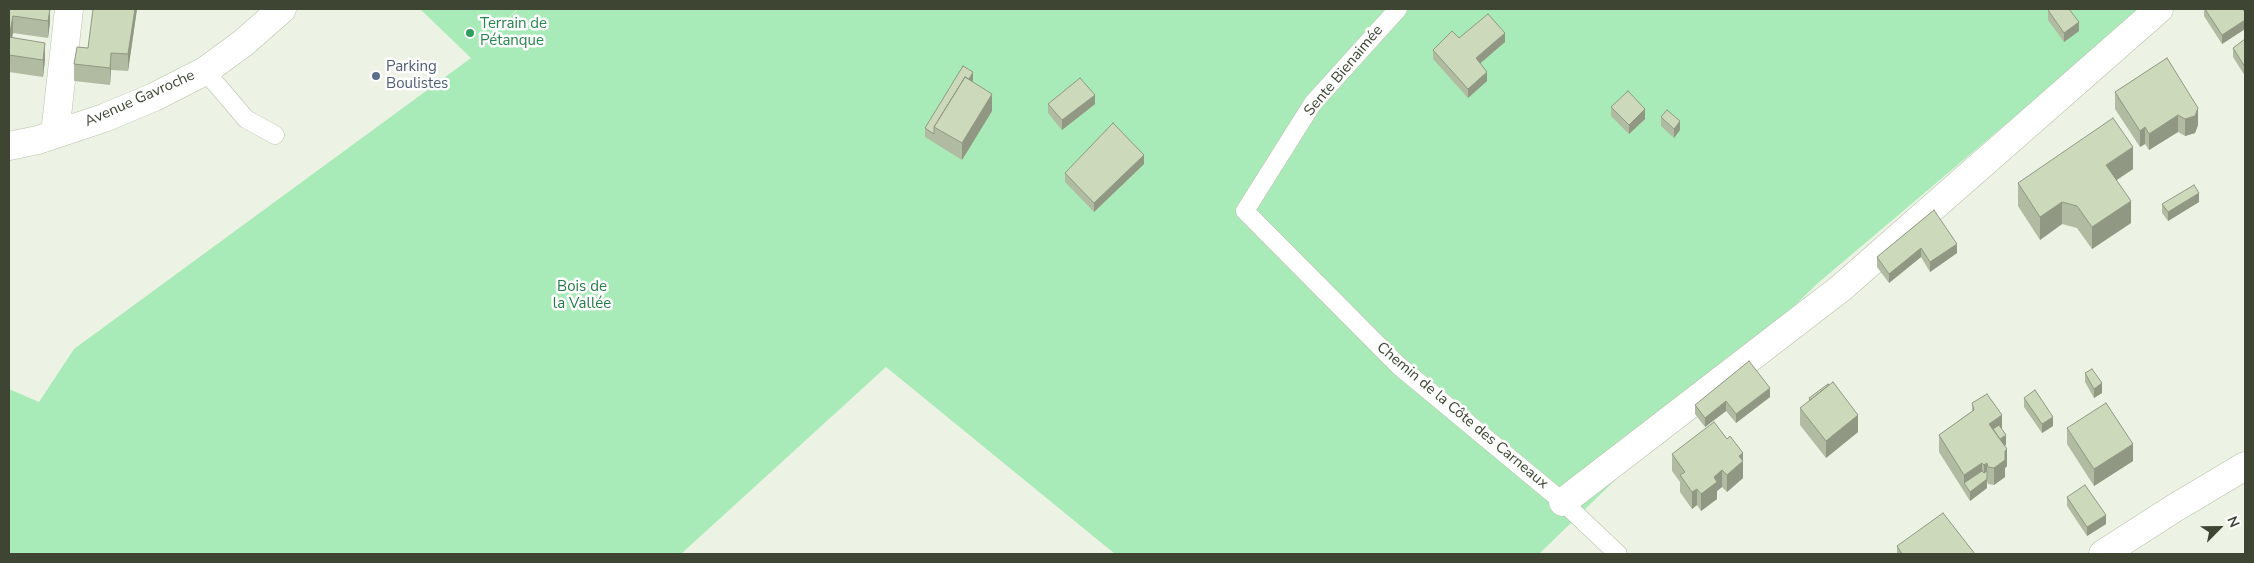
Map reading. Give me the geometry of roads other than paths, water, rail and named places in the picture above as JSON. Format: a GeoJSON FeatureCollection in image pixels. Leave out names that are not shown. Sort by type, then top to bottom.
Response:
{"type":"FeatureCollection","features":[{"type":"Feature","properties":{"kind":"street"},"geometry":{"type":"LineString","coordinates":[[55,134],[70,9]]}},
{"type":"Feature","properties":{"kind":"street","name":"Avenue Gavroche"},"geometry":{"type":"LineString","coordinates":[[9,146],[104,118],[154,97],[205,71],[242,44],[282,9]]}},
{"type":"Feature","properties":{"kind":"street"},"geometry":{"type":"LineString","coordinates":[[1563,502],[1841,288],[2159,9]]}},
{"type":"Feature","properties":{"kind":"street"},"geometry":{"type":"LineString","coordinates":[[2103,554],[2245,466]]}},
{"type":"Feature","properties":{"kind":"lane","name":"Sente Bienaimée"},"geometry":{"type":"LineString","coordinates":[[1245,211],[1313,103],[1398,9]]}},
{"type":"Feature","properties":{"kind":"lane"},"geometry":{"type":"LineString","coordinates":[[205,71],[246,119],[275,135]]}},
{"type":"Feature","properties":{"kind":"lane","name":"Chemin de la Côte des Carneaux"},"geometry":{"type":"LineString","coordinates":[[1245,211],[1399,366],[1563,502],[1618,554]]}},
{"type":"Feature","properties":{"kind":"place","name":"Terrain de Pétanque"},"geometry":{"type":"Point","coordinates":[470,33]}},
{"type":"Feature","properties":{"kind":"place","name":"Parking Boulistes"},"geometry":{"type":"Point","coordinates":[376,76]}},
{"type":"Feature","properties":{"kind":"park label","name":"Bois de la Vallée"},"geometry":{"type":"Point","coordinates":[582,296]}}]}
